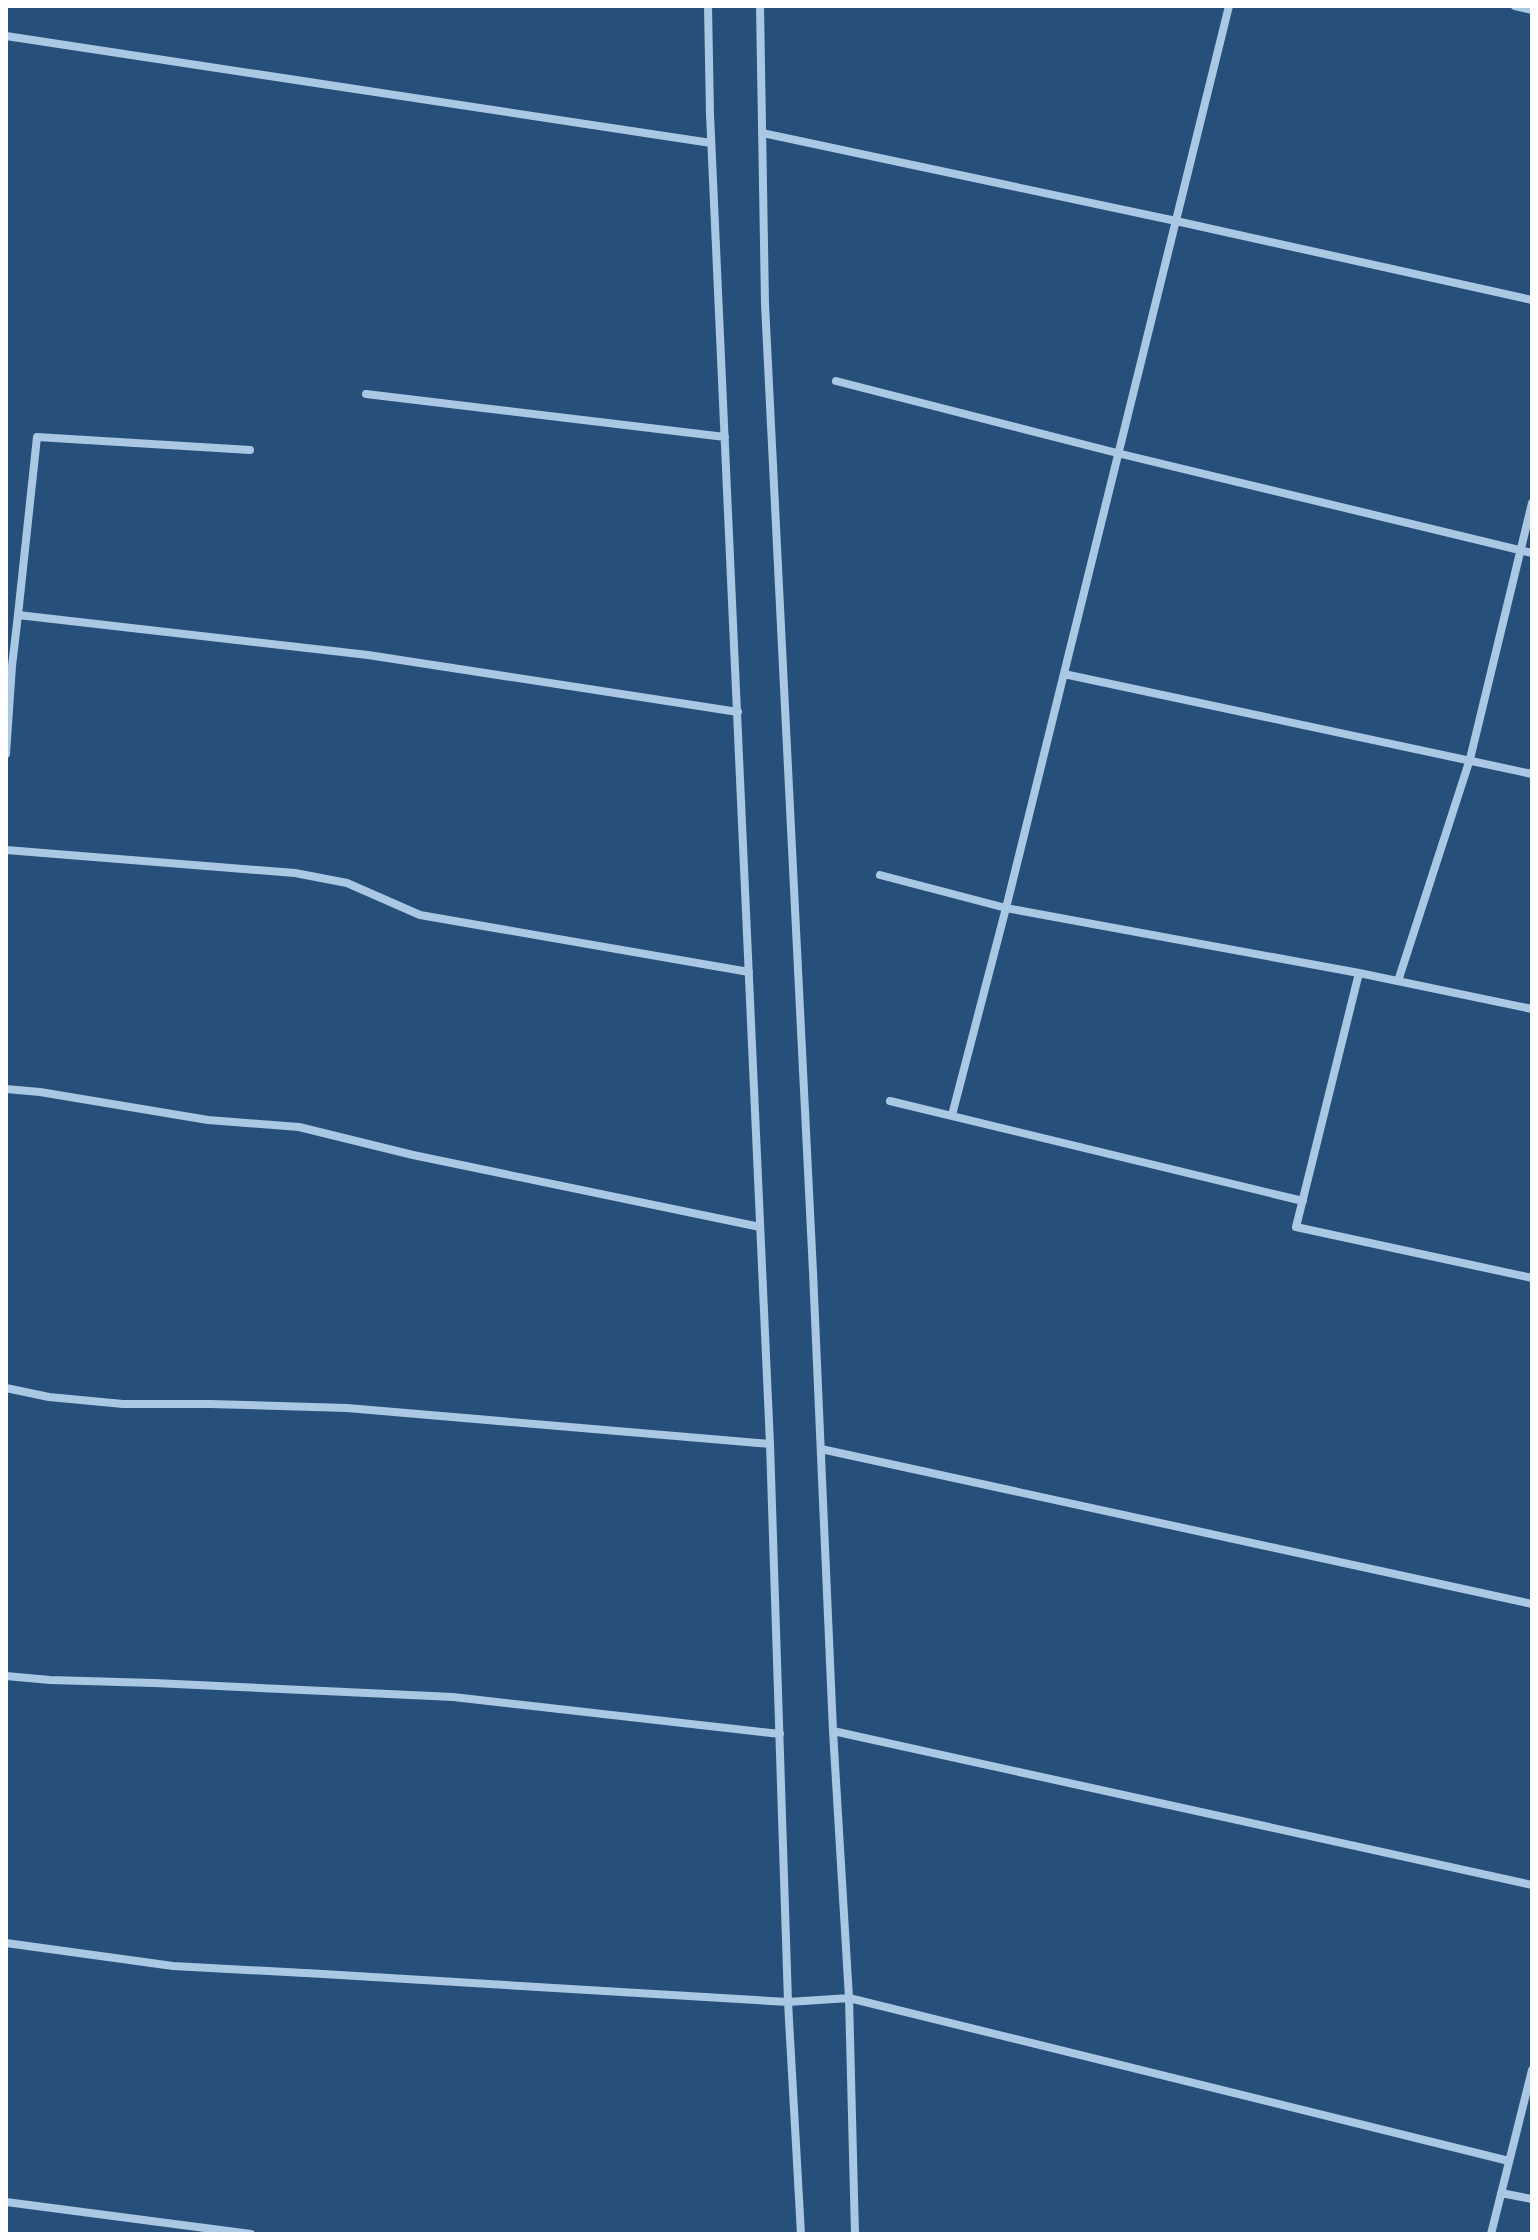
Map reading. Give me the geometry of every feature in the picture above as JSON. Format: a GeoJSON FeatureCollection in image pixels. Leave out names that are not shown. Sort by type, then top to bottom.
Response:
{"type":"FeatureCollection","features":[{"type":"Feature","properties":{"kind":"street"},"geometry":{"type":"LineString","coordinates":[[708,6],[711,143],[770,1444],[788,2002],[801,2234]]}},
{"type":"Feature","properties":{"kind":"street"},"geometry":{"type":"LineString","coordinates":[[760,6],[767,336],[833,1731],[849,1998],[855,2234]]}},
{"type":"Feature","properties":{"kind":"street"},"geometry":{"type":"LineString","coordinates":[[952,1115],[1229,6]]}},
{"type":"Feature","properties":{"kind":"street"},"geometry":{"type":"LineString","coordinates":[[1515,6],[1532,10]]}},
{"type":"Feature","properties":{"kind":"street"},"geometry":{"type":"LineString","coordinates":[[6,36],[711,143]]}},
{"type":"Feature","properties":{"kind":"street"},"geometry":{"type":"LineString","coordinates":[[762,133],[1532,300]]}},
{"type":"Feature","properties":{"kind":"street"},"geometry":{"type":"LineString","coordinates":[[836,381],[1117,453],[1532,553]]}},
{"type":"Feature","properties":{"kind":"street"},"geometry":{"type":"LineString","coordinates":[[366,394],[725,437]]}},
{"type":"Feature","properties":{"kind":"street"},"geometry":{"type":"LineString","coordinates":[[6,754],[12,666],[37,437],[250,450]]}},
{"type":"Feature","properties":{"kind":"street"},"geometry":{"type":"LineString","coordinates":[[1398,981],[1470,759],[1532,503]]}},
{"type":"Feature","properties":{"kind":"street"},"geometry":{"type":"LineString","coordinates":[[18,615],[368,655],[738,712]]}},
{"type":"Feature","properties":{"kind":"street"},"geometry":{"type":"LineString","coordinates":[[1064,674],[1532,774]]}},
{"type":"Feature","properties":{"kind":"street"},"geometry":{"type":"LineString","coordinates":[[6,850],[295,873],[347,883],[420,915],[749,972]]}},
{"type":"Feature","properties":{"kind":"street"},"geometry":{"type":"LineString","coordinates":[[880,875],[1006,908],[1359,973],[1532,1009]]}},
{"type":"Feature","properties":{"kind":"street"},"geometry":{"type":"LineString","coordinates":[[1359,973],[1296,1227],[1532,1278]]}},
{"type":"Feature","properties":{"kind":"street"},"geometry":{"type":"LineString","coordinates":[[6,1089],[208,1120],[299,1127],[413,1155],[760,1227]]}},
{"type":"Feature","properties":{"kind":"street"},"geometry":{"type":"LineString","coordinates":[[890,1101],[1303,1201]]}},
{"type":"Feature","properties":{"kind":"street"},"geometry":{"type":"LineString","coordinates":[[6,1388],[49,1397],[123,1404],[347,1408],[770,1444]]}},
{"type":"Feature","properties":{"kind":"street"},"geometry":{"type":"LineString","coordinates":[[821,1449],[1532,1604]]}},
{"type":"Feature","properties":{"kind":"street"},"geometry":{"type":"LineString","coordinates":[[6,1676],[453,1697],[780,1734]]}},
{"type":"Feature","properties":{"kind":"street"},"geometry":{"type":"LineString","coordinates":[[833,1731],[1532,1885]]}},
{"type":"Feature","properties":{"kind":"street"},"geometry":{"type":"LineString","coordinates":[[6,1943],[173,1966],[788,2002],[849,1998],[1509,2161]]}},
{"type":"Feature","properties":{"kind":"street"},"geometry":{"type":"LineString","coordinates":[[1491,2234],[1532,2070]]}},
{"type":"Feature","properties":{"kind":"street"},"geometry":{"type":"LineString","coordinates":[[1501,2193],[1532,2199]]}},
{"type":"Feature","properties":{"kind":"street"},"geometry":{"type":"LineString","coordinates":[[6,2202],[251,2234]]}}]}
